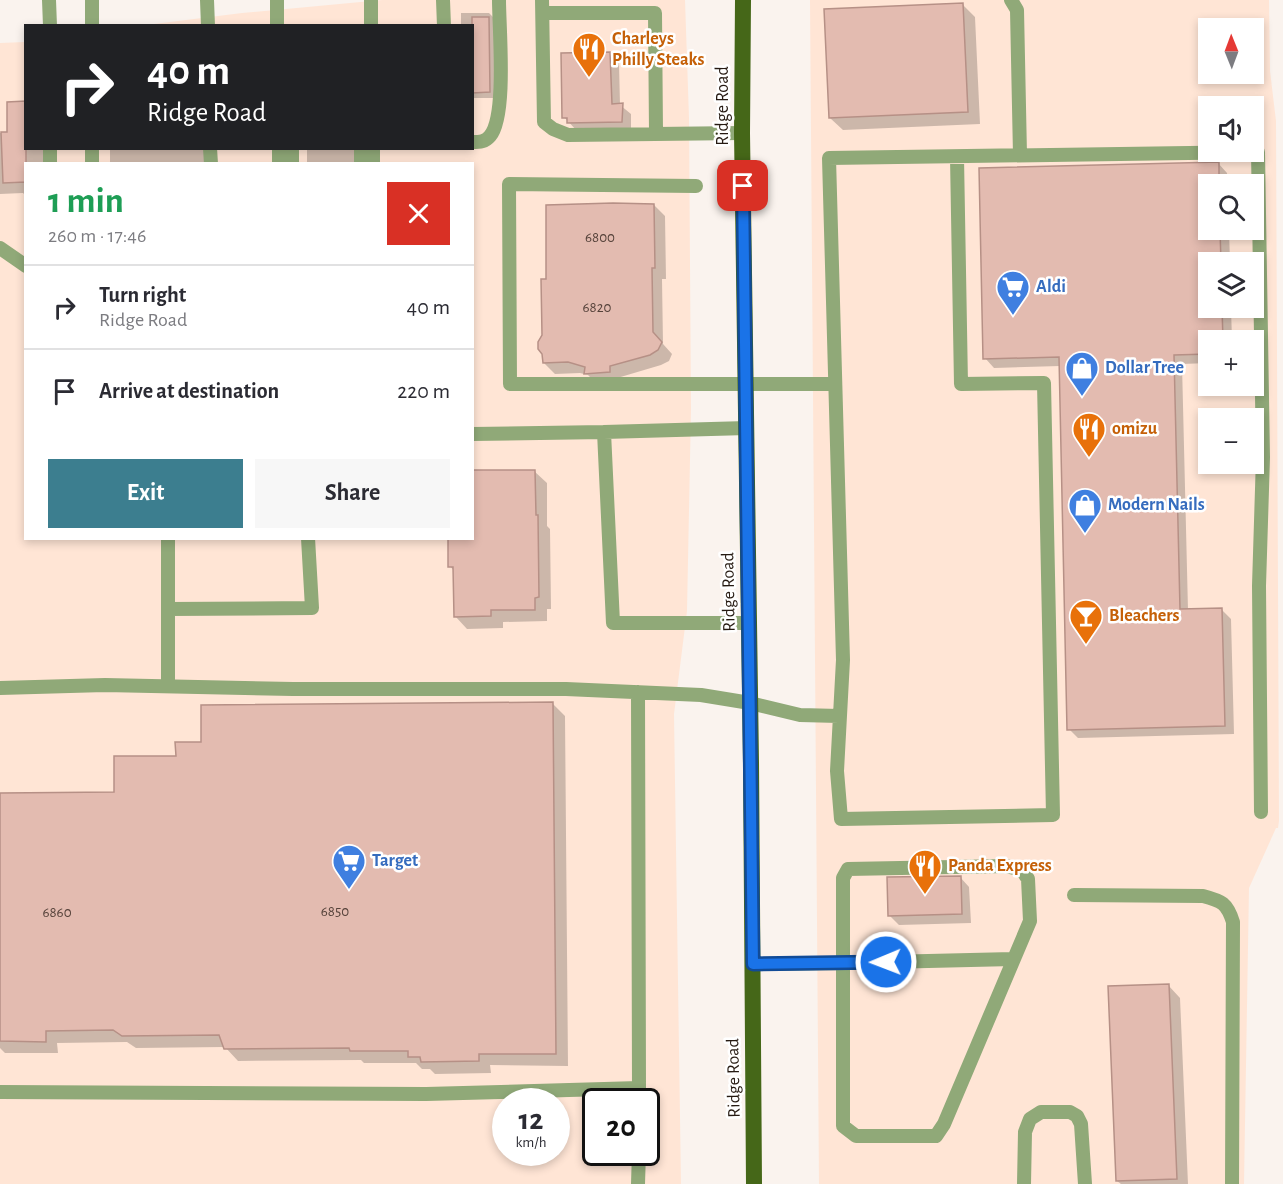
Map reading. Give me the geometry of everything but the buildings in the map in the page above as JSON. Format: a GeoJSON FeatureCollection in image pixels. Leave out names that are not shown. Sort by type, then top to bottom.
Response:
{"type":"FeatureCollection","features":[{"type":"Feature","properties":{"kind":"main road","name":"Ridge Road"},"geometry":{"type":"LineString","coordinates":[[743,0],[742,133],[754,1184]]}},
{"type":"Feature","properties":{"kind":"lane"},"geometry":{"type":"LineString","coordinates":[[50,0],[50,24]]}},
{"type":"Feature","properties":{"kind":"lane"},"geometry":{"type":"LineString","coordinates":[[92,0],[92,24]]}},
{"type":"Feature","properties":{"kind":"lane"},"geometry":{"type":"LineString","coordinates":[[207,0],[208,24]]}},
{"type":"Feature","properties":{"kind":"lane"},"geometry":{"type":"LineString","coordinates":[[277,0],[277,24]]}},
{"type":"Feature","properties":{"kind":"lane"},"geometry":{"type":"LineString","coordinates":[[371,0],[371,24]]}},
{"type":"Feature","properties":{"kind":"lane"},"geometry":{"type":"LineString","coordinates":[[443,0],[444,24]]}},
{"type":"Feature","properties":{"kind":"lane"},"geometry":{"type":"LineString","coordinates":[[474,142],[482,142],[491,135],[500,107],[499,0]]}},
{"type":"Feature","properties":{"kind":"lane"},"geometry":{"type":"LineString","coordinates":[[1018,3],[1020,155]]}},
{"type":"Feature","properties":{"kind":"lane"},"geometry":{"type":"LineString","coordinates":[[656,133],[655,13],[543,7],[544,122],[554,129],[568,135],[742,133]]}},
{"type":"Feature","properties":{"kind":"lane"},"geometry":{"type":"LineString","coordinates":[[957,157],[961,384],[1044,383],[1053,815],[841,819],[837,771],[838,716],[843,660],[828,158],[1198,153]]}},
{"type":"Feature","properties":{"kind":"lane"},"geometry":{"type":"LineString","coordinates":[[1258,162],[1263,457],[1259,586],[1262,812]]}},
{"type":"Feature","properties":{"kind":"lane"},"geometry":{"type":"LineString","coordinates":[[696,186],[509,184],[510,384],[834,384]]}},
{"type":"Feature","properties":{"kind":"lane"},"geometry":{"type":"LineString","coordinates":[[0,248],[24,265]]}},
{"type":"Feature","properties":{"kind":"lane"},"geometry":{"type":"LineString","coordinates":[[474,434],[747,428]]}},
{"type":"Feature","properties":{"kind":"lane"},"geometry":{"type":"LineString","coordinates":[[604,432],[613,623],[749,623]]}},
{"type":"Feature","properties":{"kind":"lane"},"geometry":{"type":"LineString","coordinates":[[168,540],[168,686]]}},
{"type":"Feature","properties":{"kind":"lane"},"geometry":{"type":"LineString","coordinates":[[168,609],[312,608],[308,540]]}},
{"type":"Feature","properties":{"kind":"lane"},"geometry":{"type":"LineString","coordinates":[[0,688],[105,685],[293,689],[566,689],[701,695],[750,703],[800,716],[838,716]]}},
{"type":"Feature","properties":{"kind":"lane"},"geometry":{"type":"LineString","coordinates":[[638,692],[639,1088]]}},
{"type":"Feature","properties":{"kind":"lane"},"geometry":{"type":"LineString","coordinates":[[1006,866],[1022,870],[1028,879],[1030,921],[944,1124],[936,1136],[856,1136],[843,1126],[843,963],[843,878],[848,869],[1006,866]]}},
{"type":"Feature","properties":{"kind":"lane"},"geometry":{"type":"LineString","coordinates":[[1074,894],[1203,896],[1220,901],[1230,910],[1233,922],[1232,1184]]}},
{"type":"Feature","properties":{"kind":"lane"},"geometry":{"type":"LineString","coordinates":[[753,964],[1013,959]]}},
{"type":"Feature","properties":{"kind":"lane"},"geometry":{"type":"LineString","coordinates":[[0,1092],[582,1094]]}},
{"type":"Feature","properties":{"kind":"lane"},"geometry":{"type":"LineString","coordinates":[[1023,1184],[1025,1132],[1030,1119],[1041,1112],[1070,1112],[1077,1116],[1081,1124],[1084,1184]]}},
{"type":"Feature","properties":{"kind":"lane"},"geometry":{"type":"LineString","coordinates":[[638,1184],[639,1166]]}},
{"type":"Feature","properties":{"kind":"shaded area"},"geometry":{"type":"Polygon","coordinates":[[[382,0],[685,0],[689,118],[691,409],[687,611],[674,714],[681,1184],[0,1184],[0,43],[24,42],[24,150],[474,150],[474,24],[154,24],[382,0]]]}},
{"type":"Feature","properties":{"kind":"shaded area"},"geometry":{"type":"Polygon","coordinates":[[[810,0],[1269,0],[1270,71],[1276,121],[1279,821],[1278,828],[1276,828],[1249,888],[1244,1184],[819,1184],[810,0]]]}},
{"type":"Feature","properties":{"kind":"place","name":"Charleys Philly Steaks"},"geometry":{"type":"Point","coordinates":[589,78]}},
{"type":"Feature","properties":{"kind":"place","name":"Aldi"},"geometry":{"type":"Point","coordinates":[1013,316]}},
{"type":"Feature","properties":{"kind":"place","name":"Dollar Tree"},"geometry":{"type":"Point","coordinates":[1082,397]}},
{"type":"Feature","properties":{"kind":"place","name":"omizu"},"geometry":{"type":"Point","coordinates":[1089,458]}},
{"type":"Feature","properties":{"kind":"place","name":"Modern Nails"},"geometry":{"type":"Point","coordinates":[1085,534]}},
{"type":"Feature","properties":{"kind":"place","name":"Bleachers"},"geometry":{"type":"Point","coordinates":[1086,645]}},
{"type":"Feature","properties":{"kind":"place","name":"Target"},"geometry":{"type":"Point","coordinates":[349,890]}},
{"type":"Feature","properties":{"kind":"place","name":"Panda Express"},"geometry":{"type":"Point","coordinates":[925,895]}},
{"type":"Feature","properties":{"kind":"route"},"geometry":{"type":"LineString","coordinates":[[743,186],[753,964],[886,962]]}}]}
